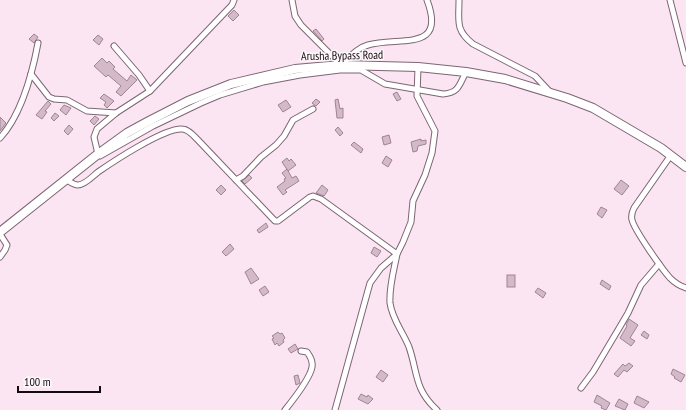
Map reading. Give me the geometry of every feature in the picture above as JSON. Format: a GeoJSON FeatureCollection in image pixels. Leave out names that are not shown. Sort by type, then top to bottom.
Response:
{"type":"FeatureCollection","features":[{"type":"Feature","properties":{"kind":"main road","name":"Arusha Bypass Road"},"geometry":{"type":"LineString","coordinates":[[0,233],[98,154],[127,133],[188,101],[224,86],[295,69],[342,65],[418,67],[466,72],[505,79],[593,108],[661,148],[686,167]]}},
{"type":"Feature","properties":{"kind":"street"},"geometry":{"type":"LineString","coordinates":[[234,0],[232,5],[150,91],[116,113],[97,129],[94,134],[98,154],[102,156],[154,126],[201,103],[263,82],[300,75],[340,70],[361,70],[385,84],[443,94],[452,94],[456,91],[466,72]]}},
{"type":"Feature","properties":{"kind":"street"},"geometry":{"type":"LineString","coordinates":[[292,0],[295,16],[301,25],[342,65],[358,50],[368,45],[418,39],[428,34],[432,26],[432,20],[427,0]]}},
{"type":"Feature","properties":{"kind":"street"},"geometry":{"type":"LineString","coordinates":[[459,0],[459,24],[461,31],[467,38],[473,44],[534,76],[540,80],[551,93]]}},
{"type":"Feature","properties":{"kind":"street"},"geometry":{"type":"LineString","coordinates":[[670,0],[686,63]]}},
{"type":"Feature","properties":{"kind":"street"},"geometry":{"type":"LineString","coordinates":[[0,138],[14,120],[31,74],[38,43]]}},
{"type":"Feature","properties":{"kind":"street"},"geometry":{"type":"LineString","coordinates":[[114,46],[139,75],[150,91]]}},
{"type":"Feature","properties":{"kind":"street"},"geometry":{"type":"LineString","coordinates":[[418,67],[417,90],[419,100],[435,131],[435,136],[429,164],[413,201],[411,222],[397,254],[390,290],[391,310],[409,347],[418,385],[425,397],[437,410]]}},
{"type":"Feature","properties":{"kind":"street"},"geometry":{"type":"LineString","coordinates":[[31,74],[49,97],[67,100],[87,111],[116,113]]}},
{"type":"Feature","properties":{"kind":"street"},"geometry":{"type":"LineString","coordinates":[[236,180],[243,176],[260,157],[276,145],[284,136],[293,120],[313,109]]}},
{"type":"Feature","properties":{"kind":"street"},"geometry":{"type":"LineString","coordinates":[[67,180],[75,185],[83,184],[104,169],[153,139],[175,130],[183,129],[197,139],[275,221],[278,221],[313,196],[321,200],[397,254]]}},
{"type":"Feature","properties":{"kind":"street"},"geometry":{"type":"LineString","coordinates":[[671,155],[634,208],[631,216],[634,224],[659,264],[674,282],[686,288]]}},
{"type":"Feature","properties":{"kind":"street"},"geometry":{"type":"LineString","coordinates":[[0,233],[7,245],[0,257]]}},
{"type":"Feature","properties":{"kind":"street"},"geometry":{"type":"LineString","coordinates":[[334,410],[370,283],[380,268],[397,254]]}},
{"type":"Feature","properties":{"kind":"street"},"geometry":{"type":"LineString","coordinates":[[581,388],[593,372],[624,319],[641,285],[659,264]]}},
{"type":"Feature","properties":{"kind":"street"},"geometry":{"type":"LineString","coordinates":[[285,410],[293,398],[302,389],[312,368],[310,356],[307,352],[301,352]]}},
{"type":"Feature","properties":{"kind":"building"},"geometry":{"type":"Polygon","coordinates":[[[234,10],[239,15],[233,21],[228,16],[234,10]]]}},
{"type":"Feature","properties":{"kind":"building"},"geometry":{"type":"Polygon","coordinates":[[[316,29],[324,39],[322,41],[313,31],[316,29]]]}},
{"type":"Feature","properties":{"kind":"building"},"geometry":{"type":"Polygon","coordinates":[[[34,34],[38,37],[34,43],[29,39],[34,34]]]}},
{"type":"Feature","properties":{"kind":"building"},"geometry":{"type":"Polygon","coordinates":[[[98,35],[103,39],[99,45],[93,40],[98,35]]]}},
{"type":"Feature","properties":{"kind":"building"},"geometry":{"type":"Polygon","coordinates":[[[102,58],[107,63],[109,61],[115,67],[113,69],[127,81],[131,75],[137,80],[121,96],[116,92],[121,86],[108,75],[106,77],[94,66],[102,58]]]}},
{"type":"Feature","properties":{"kind":"building"},"geometry":{"type":"Polygon","coordinates":[[[397,92],[401,99],[397,101],[393,94],[397,92]]]}},
{"type":"Feature","properties":{"kind":"building"},"geometry":{"type":"Polygon","coordinates":[[[104,94],[114,101],[107,108],[104,105],[106,102],[100,98],[104,94]]]}},
{"type":"Feature","properties":{"kind":"building"},"geometry":{"type":"Polygon","coordinates":[[[316,99],[320,102],[316,106],[312,103],[316,99]]]}},
{"type":"Feature","properties":{"kind":"building"},"geometry":{"type":"Polygon","coordinates":[[[338,99],[340,109],[343,108],[343,118],[337,118],[335,100],[338,99]]]}},
{"type":"Feature","properties":{"kind":"building"},"geometry":{"type":"Polygon","coordinates":[[[286,100],[291,107],[283,112],[278,105],[286,100]]]}},
{"type":"Feature","properties":{"kind":"building"},"geometry":{"type":"Polygon","coordinates":[[[48,101],[51,104],[45,111],[47,112],[42,119],[36,115],[48,101]]]}},
{"type":"Feature","properties":{"kind":"building"},"geometry":{"type":"Polygon","coordinates":[[[64,105],[71,108],[66,115],[60,110],[64,105]]]}},
{"type":"Feature","properties":{"kind":"building"},"geometry":{"type":"Polygon","coordinates":[[[55,113],[59,116],[54,121],[51,118],[55,113]]]}},
{"type":"Feature","properties":{"kind":"building"},"geometry":{"type":"Polygon","coordinates":[[[95,116],[99,119],[94,125],[90,121],[95,116]]]}},
{"type":"Feature","properties":{"kind":"building"},"geometry":{"type":"Polygon","coordinates":[[[0,117],[6,123],[0,131],[0,117]]]}},
{"type":"Feature","properties":{"kind":"building"},"geometry":{"type":"Polygon","coordinates":[[[69,125],[73,129],[68,135],[64,131],[69,125]]]}},
{"type":"Feature","properties":{"kind":"building"},"geometry":{"type":"Polygon","coordinates":[[[338,127],[343,133],[340,136],[335,130],[338,127]]]}},
{"type":"Feature","properties":{"kind":"building"},"geometry":{"type":"Polygon","coordinates":[[[389,135],[391,143],[384,145],[382,137],[389,135]]]}},
{"type":"Feature","properties":{"kind":"building"},"geometry":{"type":"Polygon","coordinates":[[[421,139],[421,141],[426,140],[426,144],[418,146],[417,151],[413,152],[411,142],[421,139]]]}},
{"type":"Feature","properties":{"kind":"building"},"geometry":{"type":"Polygon","coordinates":[[[354,142],[363,149],[361,153],[351,145],[354,142]]]}},
{"type":"Feature","properties":{"kind":"building"},"geometry":{"type":"Polygon","coordinates":[[[386,156],[392,160],[388,167],[382,163],[386,156]]]}},
{"type":"Feature","properties":{"kind":"building"},"geometry":{"type":"Polygon","coordinates":[[[287,158],[289,161],[291,159],[296,165],[288,171],[282,162],[287,158]]]}},
{"type":"Feature","properties":{"kind":"building"},"geometry":{"type":"Polygon","coordinates":[[[287,169],[292,178],[296,176],[299,181],[285,190],[287,192],[283,195],[277,187],[285,181],[284,179],[286,178],[282,173],[287,169]]]}},
{"type":"Feature","properties":{"kind":"building"},"geometry":{"type":"Polygon","coordinates":[[[249,175],[252,178],[245,184],[242,181],[249,175]]]}},
{"type":"Feature","properties":{"kind":"building"},"geometry":{"type":"Polygon","coordinates":[[[621,180],[629,186],[622,195],[614,189],[621,180]]]}},
{"type":"Feature","properties":{"kind":"building"},"geometry":{"type":"Polygon","coordinates":[[[221,185],[226,190],[221,195],[216,190],[221,185]]]}},
{"type":"Feature","properties":{"kind":"building"},"geometry":{"type":"Polygon","coordinates":[[[322,185],[328,190],[324,196],[316,193],[322,185]]]}},
{"type":"Feature","properties":{"kind":"building"},"geometry":{"type":"Polygon","coordinates":[[[601,207],[607,210],[602,218],[597,214],[601,207]]]}},
{"type":"Feature","properties":{"kind":"building"},"geometry":{"type":"Polygon","coordinates":[[[266,223],[268,227],[259,233],[257,230],[266,223]]]}},
{"type":"Feature","properties":{"kind":"building"},"geometry":{"type":"Polygon","coordinates":[[[230,244],[234,249],[226,256],[222,252],[230,244]]]}},
{"type":"Feature","properties":{"kind":"building"},"geometry":{"type":"Polygon","coordinates":[[[374,247],[381,251],[377,257],[371,253],[374,247]]]}},
{"type":"Feature","properties":{"kind":"building"},"geometry":{"type":"Polygon","coordinates":[[[251,268],[259,279],[251,284],[245,272],[251,268]]]}},
{"type":"Feature","properties":{"kind":"building"},"geometry":{"type":"Polygon","coordinates":[[[507,275],[515,275],[515,287],[507,287],[507,275]]]}},
{"type":"Feature","properties":{"kind":"building"},"geometry":{"type":"Polygon","coordinates":[[[602,280],[611,286],[609,290],[600,284],[602,280]]]}},
{"type":"Feature","properties":{"kind":"building"},"geometry":{"type":"Polygon","coordinates":[[[265,286],[269,292],[263,296],[259,290],[265,286]]]}},
{"type":"Feature","properties":{"kind":"building"},"geometry":{"type":"Polygon","coordinates":[[[538,288],[546,293],[543,298],[535,292],[538,288]]]}},
{"type":"Feature","properties":{"kind":"building"},"geometry":{"type":"Polygon","coordinates":[[[629,319],[638,325],[630,338],[635,341],[631,346],[620,338],[629,319]]]}},
{"type":"Feature","properties":{"kind":"building"},"geometry":{"type":"Polygon","coordinates":[[[644,331],[649,335],[647,339],[641,335],[644,331]]]}},
{"type":"Feature","properties":{"kind":"building"},"geometry":{"type":"Polygon","coordinates":[[[278,332],[280,334],[282,333],[285,338],[283,340],[284,342],[279,346],[277,343],[275,345],[272,339],[274,338],[272,336],[278,332]]]}},
{"type":"Feature","properties":{"kind":"building"},"geometry":{"type":"Polygon","coordinates":[[[295,344],[298,349],[291,353],[288,349],[295,344]]]}},
{"type":"Feature","properties":{"kind":"building"},"geometry":{"type":"Polygon","coordinates":[[[629,363],[633,366],[627,372],[624,370],[618,377],[614,374],[623,364],[625,366],[629,363]]]}},
{"type":"Feature","properties":{"kind":"building"},"geometry":{"type":"Polygon","coordinates":[[[673,369],[685,375],[681,382],[674,378],[675,377],[671,374],[673,369]]]}},
{"type":"Feature","properties":{"kind":"building"},"geometry":{"type":"Polygon","coordinates":[[[381,370],[388,375],[383,382],[376,377],[381,370]]]}},
{"type":"Feature","properties":{"kind":"building"},"geometry":{"type":"Polygon","coordinates":[[[298,375],[300,383],[296,385],[294,376],[298,375]]]}},
{"type":"Feature","properties":{"kind":"building"},"geometry":{"type":"Polygon","coordinates":[[[361,394],[367,397],[368,395],[373,399],[368,404],[358,399],[361,394]]]}},
{"type":"Feature","properties":{"kind":"building"},"geometry":{"type":"Polygon","coordinates":[[[597,395],[610,403],[606,410],[594,402],[597,395]]]}},
{"type":"Feature","properties":{"kind":"building"},"geometry":{"type":"Polygon","coordinates":[[[637,396],[649,402],[644,408],[634,403],[637,396]]]}},
{"type":"Feature","properties":{"kind":"building"},"geometry":{"type":"Polygon","coordinates":[[[619,399],[628,404],[625,410],[615,406],[619,399]]]}}]}
